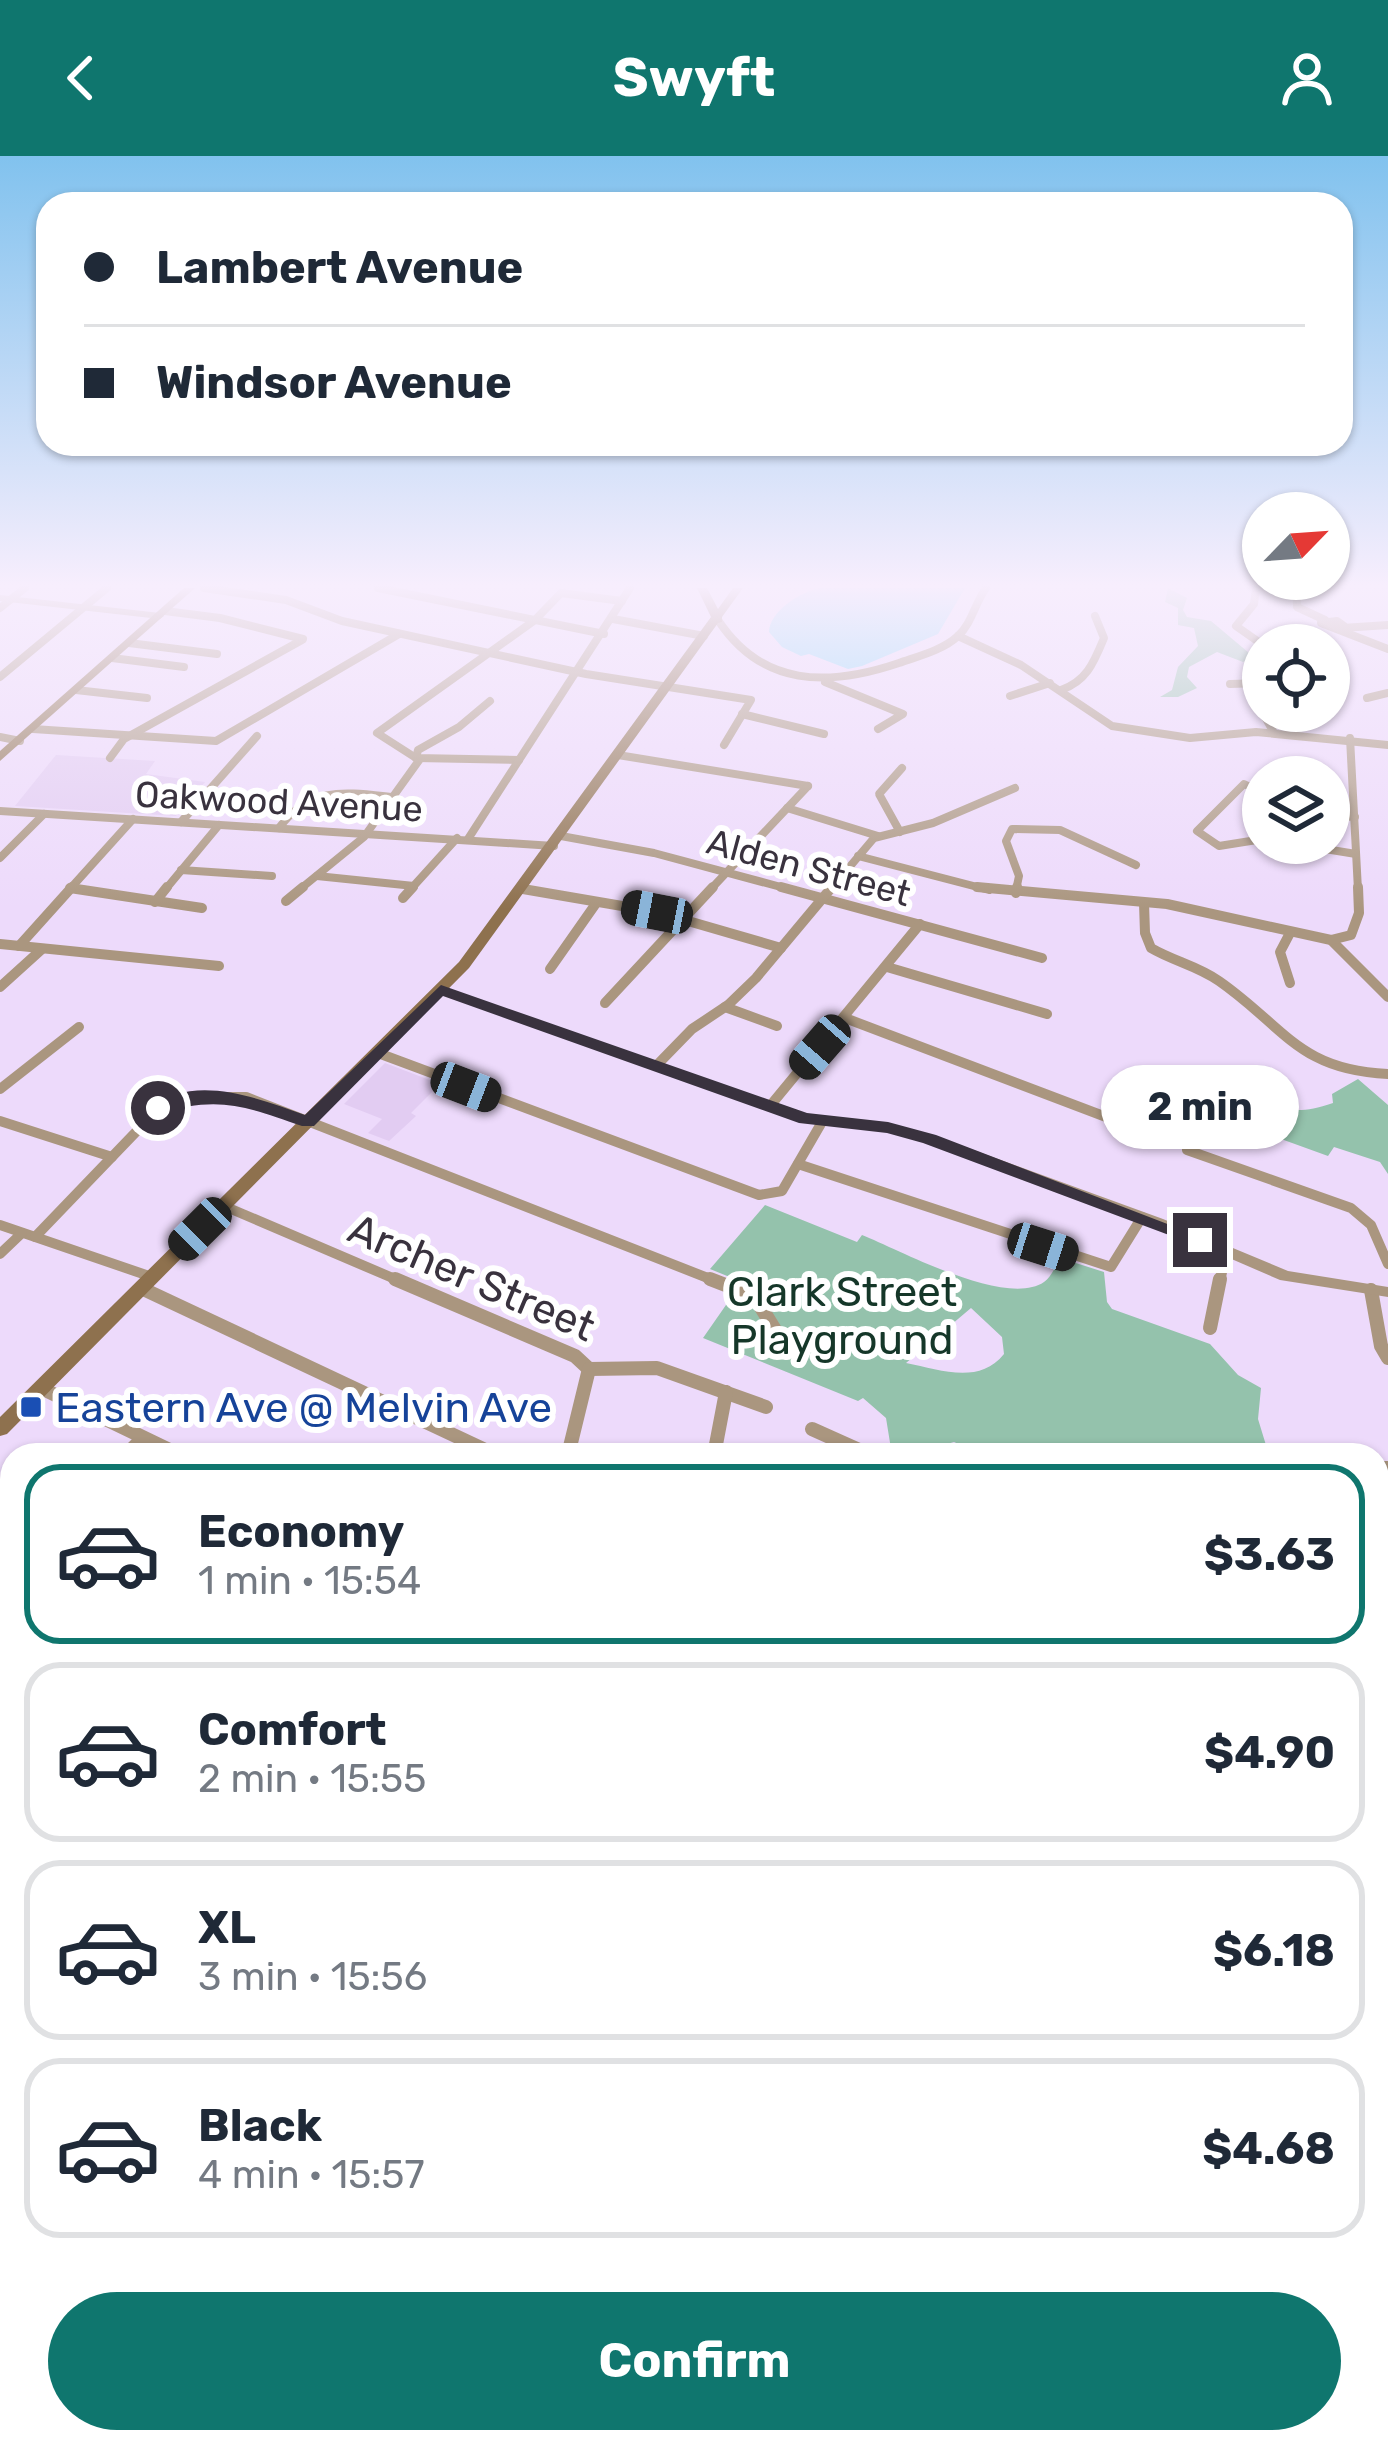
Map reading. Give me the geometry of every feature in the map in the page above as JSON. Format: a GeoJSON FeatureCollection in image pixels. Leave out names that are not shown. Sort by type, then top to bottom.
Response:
{"type":"FeatureCollection","features":[{"type":"Feature","properties":{"kind":"main road"},"geometry":{"type":"LineString","coordinates":[[0,757],[70,695]]}},
{"type":"Feature","properties":{"kind":"main road"},"geometry":{"type":"LineString","coordinates":[[0,1429],[441,990],[524,889],[661,695]]}},
{"type":"Feature","properties":{"kind":"street"},"geometry":{"type":"LineString","coordinates":[[122,695],[147,698]]}},
{"type":"Feature","properties":{"kind":"street"},"geometry":{"type":"LineString","coordinates":[[110,758],[130,736],[202,695]]}},
{"type":"Feature","properties":{"kind":"street"},"geometry":{"type":"LineString","coordinates":[[33,729],[219,740],[296,695]]}},
{"type":"Feature","properties":{"kind":"street"},"geometry":{"type":"LineString","coordinates":[[430,695],[377,734],[418,759],[519,760]]}},
{"type":"Feature","properties":{"kind":"street"},"geometry":{"type":"LineString","coordinates":[[403,898],[463,838],[561,695]]}},
{"type":"Feature","properties":{"kind":"street"},"geometry":{"type":"LineString","coordinates":[[720,695],[751,700],[724,745]]}},
{"type":"Feature","properties":{"kind":"street"},"geometry":{"type":"LineString","coordinates":[[855,695],[903,714],[878,729]]}},
{"type":"Feature","properties":{"kind":"street"},"geometry":{"type":"LineString","coordinates":[[1067,695],[1098,721],[1190,739],[1274,733],[1388,745]]}},
{"type":"Feature","properties":{"kind":"street"},"geometry":{"type":"LineString","coordinates":[[1367,698],[1379,695]]}},
{"type":"Feature","properties":{"kind":"street"},"geometry":{"type":"LineString","coordinates":[[286,902],[366,833],[418,759],[418,750],[459,728],[490,701]]}},
{"type":"Feature","properties":{"kind":"street"},"geometry":{"type":"LineString","coordinates":[[742,714],[824,734]]}},
{"type":"Feature","properties":{"kind":"street"},"geometry":{"type":"LineString","coordinates":[[181,822],[257,736]]}},
{"type":"Feature","properties":{"kind":"street"},"geometry":{"type":"LineString","coordinates":[[0,737],[20,741]]}},
{"type":"Feature","properties":{"kind":"street"},"geometry":{"type":"LineString","coordinates":[[858,856],[978,888],[1144,903],[1331,940],[1351,935],[1357,926],[1350,738]]}},
{"type":"Feature","properties":{"kind":"street"},"geometry":{"type":"LineString","coordinates":[[604,1003],[808,786],[618,755]]}},
{"type":"Feature","properties":{"kind":"street"},"geometry":{"type":"LineString","coordinates":[[900,832],[879,794],[902,768]]}},
{"type":"Feature","properties":{"kind":"street"},"geometry":{"type":"LineString","coordinates":[[1227,776],[1242,783]]}},
{"type":"Feature","properties":{"kind":"street"},"geometry":{"type":"LineString","coordinates":[[1242,786],[1197,830],[1210,844],[1242,845]]}},
{"type":"Feature","properties":{"kind":"street"},"geometry":{"type":"LineString","coordinates":[[787,808],[878,836],[933,824],[1015,788]]}},
{"type":"Feature","properties":{"kind":"street"},"geometry":{"type":"LineString","coordinates":[[279,828],[306,797],[321,792],[392,797]]}},
{"type":"Feature","properties":{"kind":"street","name":"Oakwood Avenue"},"geometry":{"type":"LineString","coordinates":[[0,811],[557,841]]}},
{"type":"Feature","properties":{"kind":"street"},"geometry":{"type":"LineString","coordinates":[[0,858],[44,814]]}},
{"type":"Feature","properties":{"kind":"street"},"geometry":{"type":"LineString","coordinates":[[1350,817],[1355,818]]}},
{"type":"Feature","properties":{"kind":"street"},"geometry":{"type":"LineString","coordinates":[[19,946],[134,819]]}},
{"type":"Feature","properties":{"kind":"street"},"geometry":{"type":"LineString","coordinates":[[155,902],[219,825]]}},
{"type":"Feature","properties":{"kind":"street"},"geometry":{"type":"LineString","coordinates":[[1016,893],[1019,876],[1006,841],[1012,829],[1026,825],[1062,831],[1136,865]]}},
{"type":"Feature","properties":{"kind":"street"},"geometry":{"type":"LineString","coordinates":[[656,1066],[692,1029],[725,1007],[878,836]]}},
{"type":"Feature","properties":{"kind":"street","name":"Alden Street"},"geometry":{"type":"LineString","coordinates":[[557,841],[640,850],[1042,958]]}},
{"type":"Feature","properties":{"kind":"street"},"geometry":{"type":"LineString","coordinates":[[1350,853],[1356,854]]}},
{"type":"Feature","properties":{"kind":"street"},"geometry":{"type":"LineString","coordinates":[[181,870],[272,876]]}},
{"type":"Feature","properties":{"kind":"street"},"geometry":{"type":"LineString","coordinates":[[316,876],[414,886]]}},
{"type":"Feature","properties":{"kind":"street"},"geometry":{"type":"LineString","coordinates":[[70,888],[202,908]]}},
{"type":"Feature","properties":{"kind":"street"},"geometry":{"type":"LineString","coordinates":[[524,889],[684,920],[781,948]]}},
{"type":"Feature","properties":{"kind":"street"},"geometry":{"type":"LineString","coordinates":[[550,969],[597,902]]}},
{"type":"Feature","properties":{"kind":"street"},"geometry":{"type":"LineString","coordinates":[[1144,903],[1145,933],[1151,948],[1213,976],[1288,1043],[1328,1067],[1388,1074]]}},
{"type":"Feature","properties":{"kind":"street"},"geometry":{"type":"LineString","coordinates":[[770,1106],[920,924]]}},
{"type":"Feature","properties":{"kind":"street"},"geometry":{"type":"LineString","coordinates":[[1290,933],[1280,952],[1290,982]]}},
{"type":"Feature","properties":{"kind":"street"},"geometry":{"type":"LineString","coordinates":[[1331,940],[1388,995]]}},
{"type":"Feature","properties":{"kind":"street"},"geometry":{"type":"LineString","coordinates":[[0,944],[219,967]]}},
{"type":"Feature","properties":{"kind":"street"},"geometry":{"type":"LineString","coordinates":[[0,987],[42,949]]}},
{"type":"Feature","properties":{"kind":"street"},"geometry":{"type":"LineString","coordinates":[[887,967],[1047,1014]]}},
{"type":"Feature","properties":{"kind":"street"},"geometry":{"type":"LineString","coordinates":[[441,990],[822,1122],[877,1126],[914,1135],[1298,1279],[1379,1291],[1381,1346],[1388,1358]]}},
{"type":"Feature","properties":{"kind":"street"},"geometry":{"type":"LineString","coordinates":[[725,1007],[777,1026]]}},
{"type":"Feature","properties":{"kind":"street"},"geometry":{"type":"LineString","coordinates":[[845,1018],[1114,1120],[1145,1126]]}},
{"type":"Feature","properties":{"kind":"street"},"geometry":{"type":"LineString","coordinates":[[2,1085],[79,1027]]}},
{"type":"Feature","properties":{"kind":"street"},"geometry":{"type":"LineString","coordinates":[[378,1053],[745,1190],[776,1195],[822,1122]]}},
{"type":"Feature","properties":{"kind":"street"},"geometry":{"type":"LineString","coordinates":[[143,1085],[169,1103]]}},
{"type":"Feature","properties":{"kind":"street"},"geometry":{"type":"LineString","coordinates":[[0,1254],[29,1235],[169,1103],[220,1095],[246,1097],[754,1296],[785,1346]]}},
{"type":"Feature","properties":{"kind":"street"},"geometry":{"type":"LineString","coordinates":[[0,1120],[112,1157]]}},
{"type":"Feature","properties":{"kind":"street"},"geometry":{"type":"LineString","coordinates":[[1187,1150],[1351,1208],[1371,1226],[1388,1264]]}},
{"type":"Feature","properties":{"kind":"street"},"geometry":{"type":"LineString","coordinates":[[798,1164],[1111,1267],[1142,1217]]}},
{"type":"Feature","properties":{"kind":"street","name":"Archer Street"},"geometry":{"type":"LineString","coordinates":[[224,1206],[575,1356],[589,1370],[618,1364],[666,1368],[766,1407]]}},
{"type":"Feature","properties":{"kind":"street"},"geometry":{"type":"LineString","coordinates":[[0,1225],[146,1283],[472,1443]]}},
{"type":"Feature","properties":{"kind":"street"},"geometry":{"type":"LineString","coordinates":[[1210,1328],[1226,1252]]}},
{"type":"Feature","properties":{"kind":"street"},"geometry":{"type":"LineString","coordinates":[[571,1443],[589,1370]]}},
{"type":"Feature","properties":{"kind":"street"},"geometry":{"type":"LineString","coordinates":[[41,1388],[154,1443]]}},
{"type":"Feature","properties":{"kind":"street"},"geometry":{"type":"LineString","coordinates":[[716,1443],[726,1392]]}},
{"type":"Feature","properties":{"kind":"street"},"geometry":{"type":"LineString","coordinates":[[0,1405],[17,1412]]}},
{"type":"Feature","properties":{"kind":"street"},"geometry":{"type":"LineString","coordinates":[[812,1429],[843,1443]]}},
{"type":"Feature","properties":{"kind":"street"},"geometry":{"type":"LineString","coordinates":[[138,1443],[143,1438]]}},
{"type":"Feature","properties":{"kind":"shaded area"},"geometry":{"type":"Polygon","coordinates":[[[56,755],[155,761],[146,774],[205,782],[176,816],[15,806],[56,755]]]}},
{"type":"Feature","properties":{"kind":"shaded area"},"geometry":{"type":"Polygon","coordinates":[[[385,1063],[440,1084],[389,1141],[368,1133],[382,1119],[344,1104],[385,1063]]]}},
{"type":"Feature","properties":{"kind":"green space"},"geometry":{"type":"Polygon","coordinates":[[[1358,1079],[1388,1105],[1388,1174],[1380,1162],[1334,1147],[1328,1156],[1206,1112],[1240,1084],[1283,1108],[1304,1110],[1333,1103],[1332,1094],[1358,1079]]]}},
{"type":"Feature","properties":{"kind":"green space","name":"Clark Street Playground"},"geometry":{"type":"Polygon","coordinates":[[[765,1205],[857,1242],[862,1235],[954,1274],[1005,1288],[1044,1282],[1060,1258],[1104,1272],[1112,1309],[1210,1344],[1238,1375],[1261,1388],[1258,1419],[1265,1443],[890,1443],[886,1418],[863,1398],[858,1401],[703,1338],[742,1282],[710,1269],[765,1205]],[[971,1308],[906,1363],[971,1372],[994,1364],[1004,1354],[1002,1337],[971,1308]]]}},
{"type":"Feature","properties":{"kind":"place","name":"Eastern Ave @ Melvin Ave"},"geometry":{"type":"Point","coordinates":[31,1407]}},
{"type":"Feature","properties":{"kind":"route"},"geometry":{"type":"LineString","coordinates":[[158,1108],[176,1101],[233,1095],[308,1122],[441,990],[805,1119],[888,1128],[930,1139],[1200,1240]]}}]}
